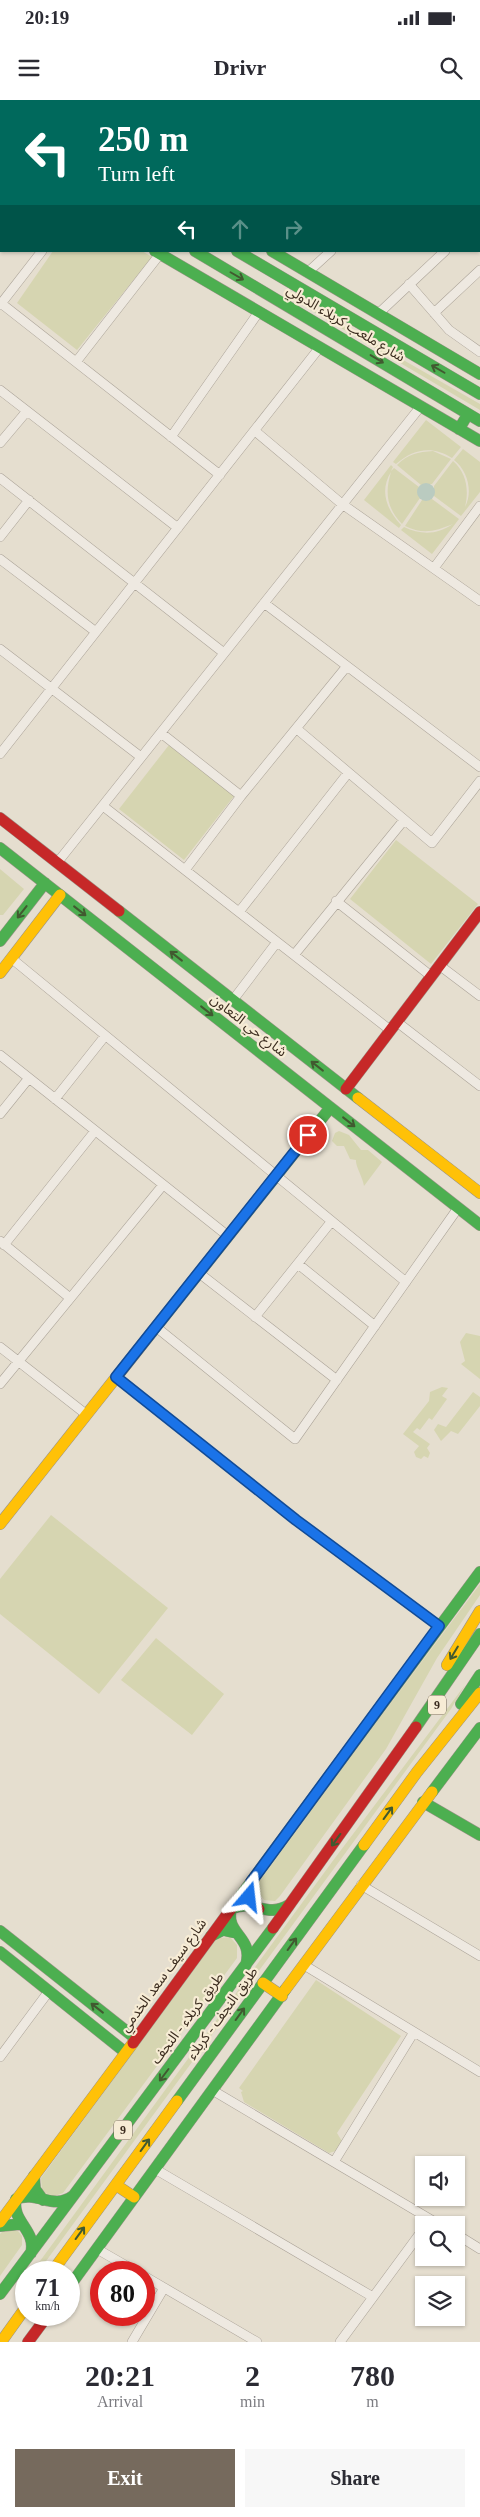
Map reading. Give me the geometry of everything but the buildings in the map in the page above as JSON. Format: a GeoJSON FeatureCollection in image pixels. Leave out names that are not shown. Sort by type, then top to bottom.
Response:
{"type":"FeatureCollection","features":[{"type":"Feature","properties":{"kind":"main road","name":"شارع ملعب كربلاء الدولي"},"geometry":{"type":"LineString","coordinates":[[197,252],[480,421]]}},
{"type":"Feature","properties":{"kind":"main road","name":"شارع ملعب كربلاء الدولي"},"geometry":{"type":"LineString","coordinates":[[239,252],[479,392]]}},
{"type":"Feature","properties":{"kind":"main road"},"geometry":{"type":"LineString","coordinates":[[274,252],[480,374]]}},
{"type":"Feature","properties":{"kind":"main road"},"geometry":{"type":"LineString","coordinates":[[158,253],[480,442]]}},
{"type":"Feature","properties":{"kind":"main road"},"geometry":{"type":"LineString","coordinates":[[264,292],[273,284],[274,273]]}},
{"type":"Feature","properties":{"kind":"main road"},"geometry":{"type":"LineString","coordinates":[[287,305],[287,294],[295,286]]}},
{"type":"Feature","properties":{"kind":"main road"},"geometry":{"type":"LineString","coordinates":[[459,429],[468,414]]}},
{"type":"Feature","properties":{"kind":"main road"},"geometry":{"type":"LineString","coordinates":[[0,833],[1,820]]}},
{"type":"Feature","properties":{"kind":"main road","name":"شارع حي التعاون"},"geometry":{"type":"LineString","coordinates":[[1,820],[480,1193]]}},
{"type":"Feature","properties":{"kind":"main road"},"geometry":{"type":"LineString","coordinates":[[5,852],[14,844],[26,839]]}},
{"type":"Feature","properties":{"kind":"main road","name":"شارع حي التعاون"},"geometry":{"type":"LineString","coordinates":[[5,852],[480,1225]]}},
{"type":"Feature","properties":{"kind":"main road"},"geometry":{"type":"LineString","coordinates":[[0,941],[45,883]]}},
{"type":"Feature","properties":{"kind":"main road"},"geometry":{"type":"LineString","coordinates":[[0,973],[60,896]]}},
{"type":"Feature","properties":{"kind":"main road"},"geometry":{"type":"LineString","coordinates":[[346,1088],[480,912]]}},
{"type":"Feature","properties":{"kind":"main road"},"geometry":{"type":"LineString","coordinates":[[0,1524],[330,1108]]}},
{"type":"Feature","properties":{"kind":"main road"},"geometry":{"type":"LineString","coordinates":[[409,1169],[421,1162],[423,1149]]}},
{"type":"Feature","properties":{"kind":"main road"},"geometry":{"type":"LineString","coordinates":[[434,1189],[437,1176],[449,1169]]}},
{"type":"Feature","properties":{"kind":"main road","name":"شارع سيف سعد الخدمي"},"geometry":{"type":"LineString","coordinates":[[0,2222],[480,1572]]}},
{"type":"Feature","properties":{"kind":"main road"},"geometry":{"type":"LineString","coordinates":[[428,1708],[446,1665],[480,1611]]}},
{"type":"Feature","properties":{"kind":"main road"},"geometry":{"type":"LineString","coordinates":[[394,1758],[480,1634]]}},
{"type":"Feature","properties":{"kind":"main road","name":"9"},"geometry":{"type":"LineString","coordinates":[[394,1758],[480,1652]]}},
{"type":"Feature","properties":{"kind":"main road","name":"9"},"geometry":{"type":"LineString","coordinates":[[418,1772],[480,1675]]}},
{"type":"Feature","properties":{"kind":"main road"},"geometry":{"type":"LineString","coordinates":[[418,1772],[480,1693]]}},
{"type":"Feature","properties":{"kind":"main road"},"geometry":{"type":"LineString","coordinates":[[80,2272],[361,1885],[480,1728]]}},
{"type":"Feature","properties":{"kind":"main road","name":"طريق كربلاء - النجف"},"geometry":{"type":"LineString","coordinates":[[0,2294],[246,1966],[394,1758]]}},
{"type":"Feature","properties":{"kind":"main road","name":"طريق النجف - كربلاء"},"geometry":{"type":"LineString","coordinates":[[60,2261],[418,1772]]}},
{"type":"Feature","properties":{"kind":"main road"},"geometry":{"type":"LineString","coordinates":[[423,1802],[480,1835]]}},
{"type":"Feature","properties":{"kind":"main road"},"geometry":{"type":"LineString","coordinates":[[251,1882],[249,1897],[259,1909]]}},
{"type":"Feature","properties":{"kind":"main road"},"geometry":{"type":"LineString","coordinates":[[246,1966],[249,1949],[246,1941],[229,1922],[231,1908],[245,1904],[275,1912],[290,1904]]}},
{"type":"Feature","properties":{"kind":"main road"},"geometry":{"type":"LineString","coordinates":[[0,1930],[135,2038]]}},
{"type":"Feature","properties":{"kind":"main road"},"geometry":{"type":"LineString","coordinates":[[211,1936],[224,1930],[237,1933]]}},
{"type":"Feature","properties":{"kind":"main road"},"geometry":{"type":"LineString","coordinates":[[0,1952],[126,2052]]}},
{"type":"Feature","properties":{"kind":"main road"},"geometry":{"type":"LineString","coordinates":[[263,1983],[282,1996]]}},
{"type":"Feature","properties":{"kind":"main road"},"geometry":{"type":"LineString","coordinates":[[34,2176],[35,2189],[43,2200]]}},
{"type":"Feature","properties":{"kind":"main road"},"geometry":{"type":"LineString","coordinates":[[116,2184],[134,2197]]}},
{"type":"Feature","properties":{"kind":"main road"},"geometry":{"type":"LineString","coordinates":[[31,2253],[32,2237],[14,2213],[16,2199],[30,2195],[52,2204],[61,2203],[73,2196]]}},
{"type":"Feature","properties":{"kind":"main road"},"geometry":{"type":"LineString","coordinates":[[0,2226],[22,2224]]}},
{"type":"Feature","properties":{"kind":"main road"},"geometry":{"type":"LineString","coordinates":[[1,2342],[15,2322]]}},
{"type":"Feature","properties":{"kind":"main road"},"geometry":{"type":"LineString","coordinates":[[28,2342],[40,2326]]}},
{"type":"Feature","properties":{"kind":"street"},"geometry":{"type":"LineString","coordinates":[[41,252],[1,304],[220,475]]}},
{"type":"Feature","properties":{"kind":"street"},"geometry":{"type":"LineString","coordinates":[[308,272],[330,252]]}},
{"type":"Feature","properties":{"kind":"street"},"geometry":{"type":"LineString","coordinates":[[378,314],[444,252]]}},
{"type":"Feature","properties":{"kind":"street"},"geometry":{"type":"LineString","coordinates":[[76,362],[158,253]]}},
{"type":"Feature","properties":{"kind":"street"},"geometry":{"type":"LineString","coordinates":[[434,313],[480,270]]}},
{"type":"Feature","properties":{"kind":"street"},"geometry":{"type":"LineString","coordinates":[[409,284],[449,330],[479,350]]}},
{"type":"Feature","properties":{"kind":"street"},"geometry":{"type":"LineString","coordinates":[[171,437],[258,313]]}},
{"type":"Feature","properties":{"kind":"street"},"geometry":{"type":"LineString","coordinates":[[0,754],[320,347]]}},
{"type":"Feature","properties":{"kind":"street"},"geometry":{"type":"LineString","coordinates":[[0,390],[178,528]]}},
{"type":"Feature","properties":{"kind":"street"},"geometry":{"type":"LineString","coordinates":[[57,863],[421,406]]}},
{"type":"Feature","properties":{"kind":"street"},"geometry":{"type":"LineString","coordinates":[[0,443],[27,410]]}},
{"type":"Feature","properties":{"kind":"street"},"geometry":{"type":"LineString","coordinates":[[255,430],[342,504],[480,600]]}},
{"type":"Feature","properties":{"kind":"street"},"geometry":{"type":"LineString","coordinates":[[0,478],[224,653]]}},
{"type":"Feature","properties":{"kind":"street"},"geometry":{"type":"LineString","coordinates":[[0,537],[29,500]]}},
{"type":"Feature","properties":{"kind":"street"},"geometry":{"type":"LineString","coordinates":[[434,568],[480,506]]}},
{"type":"Feature","properties":{"kind":"street"},"geometry":{"type":"LineString","coordinates":[[0,559],[96,632]]}},
{"type":"Feature","properties":{"kind":"street"},"geometry":{"type":"LineString","coordinates":[[264,603],[480,767]]}},
{"type":"Feature","properties":{"kind":"street"},"geometry":{"type":"LineString","coordinates":[[0,649],[142,757]]}},
{"type":"Feature","properties":{"kind":"street"},"geometry":{"type":"LineString","coordinates":[[185,870],[241,796],[347,666]]}},
{"type":"Feature","properties":{"kind":"street"},"geometry":{"type":"LineString","coordinates":[[297,729],[432,844],[480,781]]}},
{"type":"Feature","properties":{"kind":"street"},"geometry":{"type":"LineString","coordinates":[[161,733],[241,796]]}},
{"type":"Feature","properties":{"kind":"street"},"geometry":{"type":"LineString","coordinates":[[239,912],[348,773]]}},
{"type":"Feature","properties":{"kind":"street"},"geometry":{"type":"LineString","coordinates":[[103,806],[294,955],[480,1086]]}},
{"type":"Feature","properties":{"kind":"street"},"geometry":{"type":"LineString","coordinates":[[294,955],[336,901],[404,820]]}},
{"type":"Feature","properties":{"kind":"street"},"geometry":{"type":"LineString","coordinates":[[336,901],[432,976]]}},
{"type":"Feature","properties":{"kind":"street"},"geometry":{"type":"LineString","coordinates":[[233,1000],[277,942]]}},
{"type":"Feature","properties":{"kind":"street"},"geometry":{"type":"LineString","coordinates":[[12,958],[406,1282]]}},
{"type":"Feature","properties":{"kind":"street"},"geometry":{"type":"LineString","coordinates":[[440,965],[480,996]]}},
{"type":"Feature","properties":{"kind":"street"},"geometry":{"type":"LineString","coordinates":[[55,1099],[105,1036]]}},
{"type":"Feature","properties":{"kind":"street"},"geometry":{"type":"LineString","coordinates":[[0,1054],[94,1131],[228,1236]]}},
{"type":"Feature","properties":{"kind":"street"},"geometry":{"type":"LineString","coordinates":[[0,1114],[29,1078]]}},
{"type":"Feature","properties":{"kind":"street"},"geometry":{"type":"LineString","coordinates":[[70,1298],[2,1243],[94,1131]]}},
{"type":"Feature","properties":{"kind":"street"},"geometry":{"type":"LineString","coordinates":[[0,1384],[163,1185]]}},
{"type":"Feature","properties":{"kind":"street"},"geometry":{"type":"LineString","coordinates":[[156,1327],[295,1439],[458,1208]]}},
{"type":"Feature","properties":{"kind":"street"},"geometry":{"type":"LineString","coordinates":[[255,1317],[331,1222]]}},
{"type":"Feature","properties":{"kind":"street"},"geometry":{"type":"LineString","coordinates":[[298,1264],[375,1326]]}},
{"type":"Feature","properties":{"kind":"street"},"geometry":{"type":"LineString","coordinates":[[199,1273],[337,1380]]}},
{"type":"Feature","properties":{"kind":"street"},"geometry":{"type":"LineString","coordinates":[[0,1347],[86,1415]]}},
{"type":"Feature","properties":{"kind":"street"},"geometry":{"type":"LineString","coordinates":[[116,1377],[296,1520],[439,1626]]}},
{"type":"Feature","properties":{"kind":"street"},"geometry":{"type":"LineString","coordinates":[[361,1885],[480,1956]]}},
{"type":"Feature","properties":{"kind":"street"},"geometry":{"type":"LineString","coordinates":[[304,1965],[480,2072]]}},
{"type":"Feature","properties":{"kind":"street"},"geometry":{"type":"LineString","coordinates":[[0,2056],[49,1991]]}},
{"type":"Feature","properties":{"kind":"street"},"geometry":{"type":"LineString","coordinates":[[334,2162],[414,2032]]}},
{"type":"Feature","properties":{"kind":"street"},"geometry":{"type":"LineString","coordinates":[[212,2090],[334,2162],[419,2216]]}},
{"type":"Feature","properties":{"kind":"street"},"geometry":{"type":"LineString","coordinates":[[155,2169],[373,2297]]}},
{"type":"Feature","properties":{"kind":"street"},"geometry":{"type":"LineString","coordinates":[[465,2239],[480,2248]]}},
{"type":"Feature","properties":{"kind":"street"},"geometry":{"type":"LineString","coordinates":[[340,2342],[415,2240]]}},
{"type":"Feature","properties":{"kind":"street"},"geometry":{"type":"LineString","coordinates":[[97,2249],[118,2261]]}},
{"type":"Feature","properties":{"kind":"street"},"geometry":{"type":"LineString","coordinates":[[155,2283],[244,2339],[257,2342]]}},
{"type":"Feature","properties":{"kind":"street"},"geometry":{"type":"LineString","coordinates":[[132,2342],[164,2288]]}},
{"type":"Feature","properties":{"kind":"green space"},"geometry":{"type":"Polygon","coordinates":[[[52,252],[144,252],[152,257],[77,350],[17,303],[52,252]]]}},
{"type":"Feature","properties":{"kind":"green space"},"geometry":{"type":"Polygon","coordinates":[[[297,299],[480,404],[480,410],[297,302],[297,299]]]}},
{"type":"Feature","properties":{"kind":"green space"},"geometry":{"type":"Polygon","coordinates":[[[426,420],[461,447],[452,458],[437,451],[423,450],[409,455],[396,464],[393,462],[426,420]]]}},
{"type":"Feature","properties":{"kind":"green space"},"geometry":{"type":"Polygon","coordinates":[[[463,449],[480,462],[480,492],[461,516],[434,496],[434,486],[453,461],[458,466],[466,482],[467,495],[465,507],[469,495],[468,482],[463,470],[454,460],[463,449]]]}},
{"type":"Feature","properties":{"kind":"green space"},"geometry":{"type":"Polygon","coordinates":[[[433,451],[451,459],[432,484],[421,485],[397,465],[405,458],[414,454],[433,451]]]}},
{"type":"Feature","properties":{"kind":"green space"},"geometry":{"type":"Polygon","coordinates":[[[391,465],[393,467],[391,471],[394,468],[419,487],[420,498],[402,524],[393,512],[388,499],[391,472],[387,479],[386,500],[392,513],[401,525],[399,528],[364,500],[391,465]]]}},
{"type":"Feature","properties":{"kind":"green space"},"geometry":{"type":"Polygon","coordinates":[[[432,499],[459,519],[432,554],[401,530],[404,527],[417,531],[429,533],[447,528],[453,524],[429,531],[412,529],[405,526],[422,500],[432,499]]]}},
{"type":"Feature","properties":{"kind":"green space"},"geometry":{"type":"Polygon","coordinates":[[[169,745],[234,796],[184,860],[119,809],[169,745]]]}},
{"type":"Feature","properties":{"kind":"green space"},"geometry":{"type":"Polygon","coordinates":[[[396,840],[478,904],[431,964],[350,899],[396,840]]]}},
{"type":"Feature","properties":{"kind":"green space"},"geometry":{"type":"Polygon","coordinates":[[[0,869],[24,889],[3,915],[0,915],[0,869]]]}},
{"type":"Feature","properties":{"kind":"green space"},"geometry":{"type":"Polygon","coordinates":[[[339,1131],[349,1135],[361,1150],[368,1150],[382,1162],[364,1186],[356,1160],[350,1159],[344,1146],[337,1146],[332,1141],[335,1133],[339,1131]]]}},
{"type":"Feature","properties":{"kind":"green space"},"geometry":{"type":"Polygon","coordinates":[[[466,1333],[480,1336],[480,1379],[461,1364],[465,1361],[460,1342],[466,1333]]]}},
{"type":"Feature","properties":{"kind":"green space"},"geometry":{"type":"Polygon","coordinates":[[[442,1387],[448,1388],[442,1396],[447,1399],[432,1420],[429,1418],[420,1430],[417,1428],[413,1432],[430,1444],[427,1448],[430,1453],[428,1458],[424,1456],[421,1459],[416,1457],[414,1452],[419,1446],[403,1434],[429,1401],[430,1392],[442,1387]]]}},
{"type":"Feature","properties":{"kind":"green space"},"geometry":{"type":"Polygon","coordinates":[[[473,1392],[480,1397],[480,1406],[458,1434],[451,1431],[441,1441],[434,1430],[438,1424],[446,1427],[473,1392]]]}},
{"type":"Feature","properties":{"kind":"green space"},"geometry":{"type":"Polygon","coordinates":[[[51,1515],[168,1608],[99,1694],[0,1614],[0,1579],[51,1515]]]}},
{"type":"Feature","properties":{"kind":"green space"},"geometry":{"type":"Polygon","coordinates":[[[480,1584],[480,1595],[437,1658],[386,1749],[280,1896],[275,1901],[264,1900],[257,1891],[258,1881],[480,1584]]]}},
{"type":"Feature","properties":{"kind":"green space"},"geometry":{"type":"Polygon","coordinates":[[[156,1638],[224,1694],[192,1735],[121,1680],[156,1638]]]}},
{"type":"Feature","properties":{"kind":"green space"},"geometry":{"type":"Polygon","coordinates":[[[465,1685],[451,1709],[46,2261],[40,2261],[332,1862],[465,1685]]]}},
{"type":"Feature","properties":{"kind":"green space"},"geometry":{"type":"Polygon","coordinates":[[[230,1937],[237,1945],[237,1958],[63,2193],[52,2197],[42,2191],[41,2178],[214,1942],[219,1938],[230,1937]]]}},
{"type":"Feature","properties":{"kind":"green space"},"geometry":{"type":"Polygon","coordinates":[[[316,1980],[401,2036],[337,2133],[343,2143],[339,2150],[329,2153],[244,2102],[241,2092],[243,2091],[239,2088],[316,1980]]]}},
{"type":"Feature","properties":{"kind":"green space"},"geometry":{"type":"Polygon","coordinates":[[[4,2230],[18,2231],[22,2236],[22,2245],[0,2276],[0,2234],[4,2230]]]}},
{"type":"Feature","properties":{"kind":"shaded area"},"geometry":{"type":"Polygon","coordinates":[[[426,483],[432,486],[435,492],[432,498],[426,501],[420,498],[417,492],[420,486],[426,483]]]}},
{"type":"Feature","properties":{"kind":"traffic: fast"},"geometry":{"type":"LineString","coordinates":[[157,252],[480,441]]}},
{"type":"Feature","properties":{"kind":"traffic: fast"},"geometry":{"type":"LineString","coordinates":[[197,252],[480,421]]}},
{"type":"Feature","properties":{"kind":"traffic: fast"},"geometry":{"type":"LineString","coordinates":[[239,252],[480,394]]}},
{"type":"Feature","properties":{"kind":"traffic: fast"},"geometry":{"type":"LineString","coordinates":[[274,252],[480,374]]}},
{"type":"Feature","properties":{"kind":"traffic: fast"},"geometry":{"type":"LineString","coordinates":[[459,429],[468,414]]}},
{"type":"Feature","properties":{"kind":"traffic: fast"},"geometry":{"type":"LineString","coordinates":[[0,848],[480,1225]]}},
{"type":"Feature","properties":{"kind":"traffic: fast"},"geometry":{"type":"LineString","coordinates":[[0,941],[45,883]]}},
{"type":"Feature","properties":{"kind":"traffic: fast"},"geometry":{"type":"LineString","coordinates":[[119,911],[358,1098]]}},
{"type":"Feature","properties":{"kind":"traffic: fast"},"geometry":{"type":"LineString","coordinates":[[152,1332],[330,1108]]}},
{"type":"Feature","properties":{"kind":"traffic: fast"},"geometry":{"type":"LineString","coordinates":[[239,1898],[480,1572]]}},
{"type":"Feature","properties":{"kind":"traffic: fast"},"geometry":{"type":"LineString","coordinates":[[416,1727],[480,1634]]}},
{"type":"Feature","properties":{"kind":"traffic: fast"},"geometry":{"type":"LineString","coordinates":[[461,1704],[480,1675]]}},
{"type":"Feature","properties":{"kind":"traffic: fast"},"geometry":{"type":"LineString","coordinates":[[432,1792],[480,1728]]}},
{"type":"Feature","properties":{"kind":"traffic: fast"},"geometry":{"type":"LineString","coordinates":[[423,1802],[480,1835]]}},
{"type":"Feature","properties":{"kind":"traffic: fast"},"geometry":{"type":"LineString","coordinates":[[177,2101],[364,1845]]}},
{"type":"Feature","properties":{"kind":"traffic: fast"},"geometry":{"type":"LineString","coordinates":[[246,1965],[246,1948],[232,1925],[230,1918],[231,1909],[246,1906],[273,1910],[289,1905]]}},
{"type":"Feature","properties":{"kind":"traffic: fast"},"geometry":{"type":"LineString","coordinates":[[0,2294],[273,1928]]}},
{"type":"Feature","properties":{"kind":"traffic: fast"},"geometry":{"type":"LineString","coordinates":[[211,1936],[223,1930],[237,1933]]}},
{"type":"Feature","properties":{"kind":"traffic: fast"},"geometry":{"type":"LineString","coordinates":[[0,1931],[135,2038]]}},
{"type":"Feature","properties":{"kind":"traffic: fast"},"geometry":{"type":"LineString","coordinates":[[0,1952],[125,2052]]}},
{"type":"Feature","properties":{"kind":"traffic: fast"},"geometry":{"type":"LineString","coordinates":[[80,2272],[285,1990]]}},
{"type":"Feature","properties":{"kind":"traffic: fast"},"geometry":{"type":"LineString","coordinates":[[34,2176],[35,2189],[43,2200]]}},
{"type":"Feature","properties":{"kind":"traffic: fast"},"geometry":{"type":"LineString","coordinates":[[31,2253],[32,2245],[28,2232],[17,2214],[15,2207],[16,2199],[31,2197],[58,2202],[73,2196]]}},
{"type":"Feature","properties":{"kind":"traffic: fast"},"geometry":{"type":"LineString","coordinates":[[0,2226],[22,2224]]}},
{"type":"Feature","properties":{"kind":"traffic: slow"},"geometry":{"type":"LineString","coordinates":[[0,973],[60,895]]}},
{"type":"Feature","properties":{"kind":"traffic: slow"},"geometry":{"type":"LineString","coordinates":[[358,1098],[480,1193]]}},
{"type":"Feature","properties":{"kind":"traffic: slow"},"geometry":{"type":"LineString","coordinates":[[0,1524],[152,1332]]}},
{"type":"Feature","properties":{"kind":"traffic: slow"},"geometry":{"type":"LineString","coordinates":[[447,1665],[480,1611]]}},
{"type":"Feature","properties":{"kind":"traffic: slow"},"geometry":{"type":"LineString","coordinates":[[364,1845],[417,1772],[480,1693]]}},
{"type":"Feature","properties":{"kind":"traffic: slow"},"geometry":{"type":"LineString","coordinates":[[285,1990],[432,1792]]}},
{"type":"Feature","properties":{"kind":"traffic: slow"},"geometry":{"type":"LineString","coordinates":[[263,1983],[282,1996]]}},
{"type":"Feature","properties":{"kind":"traffic: slow"},"geometry":{"type":"LineString","coordinates":[[0,2222],[133,2043]]}},
{"type":"Feature","properties":{"kind":"traffic: slow"},"geometry":{"type":"LineString","coordinates":[[60,2261],[177,2101]]}},
{"type":"Feature","properties":{"kind":"traffic: slow"},"geometry":{"type":"LineString","coordinates":[[116,2185],[134,2197]]}},
{"type":"Feature","properties":{"kind":"traffic: slow"},"geometry":{"type":"LineString","coordinates":[[1,2342],[15,2322]]}},
{"type":"Feature","properties":{"kind":"traffic: jam"},"geometry":{"type":"LineString","coordinates":[[0,818],[119,911]]}},
{"type":"Feature","properties":{"kind":"traffic: jam"},"geometry":{"type":"LineString","coordinates":[[346,1089],[480,912]]}},
{"type":"Feature","properties":{"kind":"traffic: jam"},"geometry":{"type":"LineString","coordinates":[[273,1928],[416,1727]]}},
{"type":"Feature","properties":{"kind":"traffic: jam"},"geometry":{"type":"LineString","coordinates":[[251,1882],[249,1897],[259,1909]]}},
{"type":"Feature","properties":{"kind":"traffic: jam"},"geometry":{"type":"LineString","coordinates":[[133,2043],[239,1898]]}},
{"type":"Feature","properties":{"kind":"traffic: jam"},"geometry":{"type":"LineString","coordinates":[[28,2342],[40,2326]]}},
{"type":"Feature","properties":{"kind":"route"},"geometry":{"type":"LineString","coordinates":[[249,1897],[249,1885],[251,1882],[439,1626],[296,1520],[116,1377],[308,1135]]}}]}
